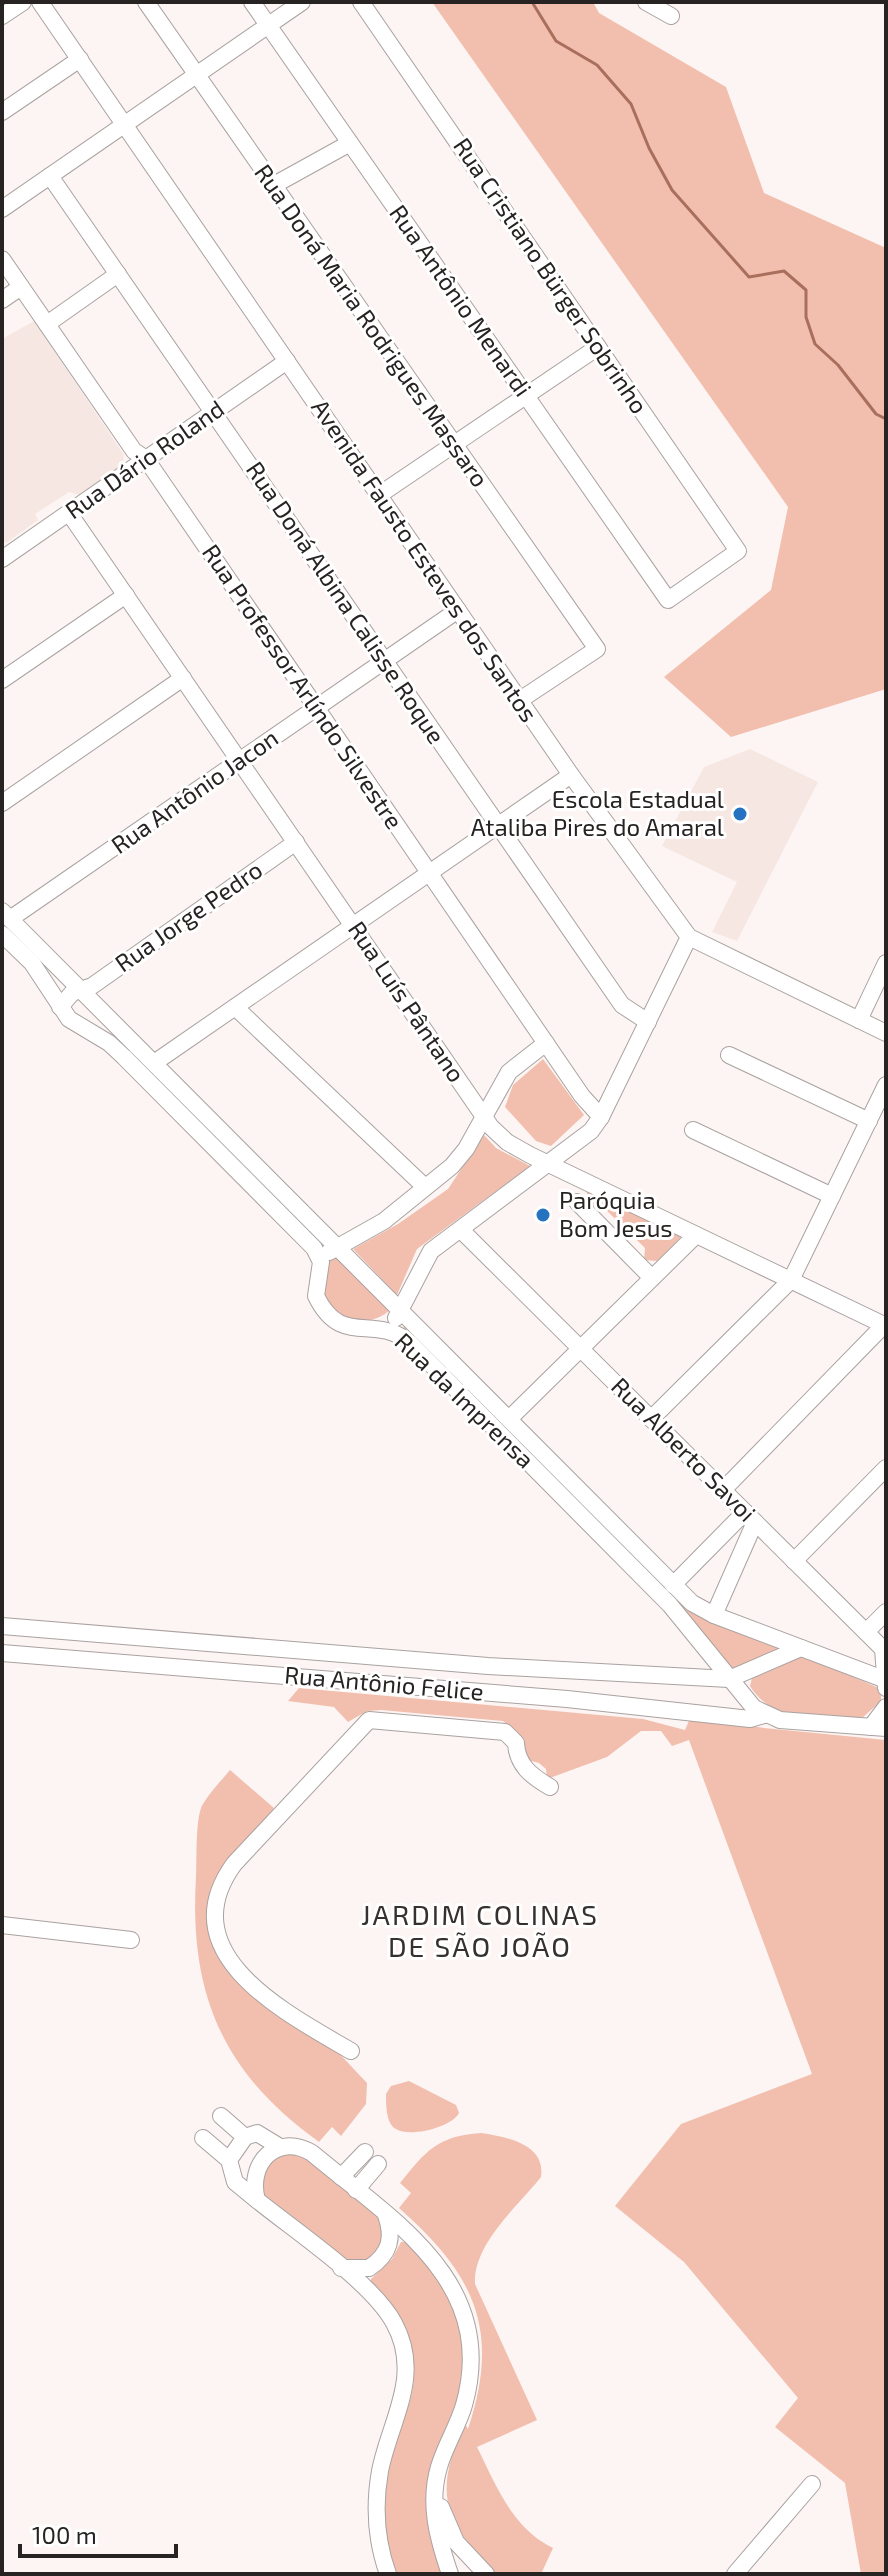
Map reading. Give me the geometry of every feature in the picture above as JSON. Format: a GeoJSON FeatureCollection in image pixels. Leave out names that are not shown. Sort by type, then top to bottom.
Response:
{"type":"FeatureCollection","features":[{"type":"Feature","properties":{"kind":"street"},"geometry":{"type":"LineString","coordinates":[[2,16],[23,2]]}},
{"type":"Feature","properties":{"kind":"street","name":"Avenida Fausto Esteves dos Santos"},"geometry":{"type":"LineString","coordinates":[[40,2],[571,775],[689,937],[886,1033]]}},
{"type":"Feature","properties":{"kind":"street","name":"Rua Doná Maria Rodrigues Massaro"},"geometry":{"type":"LineString","coordinates":[[146,2],[597,649],[520,700]]}},
{"type":"Feature","properties":{"kind":"street","name":"Rua Antônio Menardi"},"geometry":{"type":"LineString","coordinates":[[252,2],[668,600]]}},
{"type":"Feature","properties":{"kind":"street"},"geometry":{"type":"LineString","coordinates":[[2,209],[302,2]]}},
{"type":"Feature","properties":{"kind":"street","name":"Rua Cristiano Bürger Sobrinho"},"geometry":{"type":"LineString","coordinates":[[361,2],[738,551],[668,600]]}},
{"type":"Feature","properties":{"kind":"street"},"geometry":{"type":"LineString","coordinates":[[646,2],[671,16]]}},
{"type":"Feature","properties":{"kind":"street"},"geometry":{"type":"LineString","coordinates":[[2,112],[80,59]]}},
{"type":"Feature","properties":{"kind":"street"},"geometry":{"type":"LineString","coordinates":[[274,185],[350,143]]}},
{"type":"Feature","properties":{"kind":"street","name":"Rua Doná Albina Calisse Roque"},"geometry":{"type":"LineString","coordinates":[[50,176],[622,1005],[648,1022]]}},
{"type":"Feature","properties":{"kind":"street","name":"Rua Professor Arlíndo Silvestre"},"geometry":{"type":"LineString","coordinates":[[2,259],[134,451],[146,459],[546,1043],[601,1117]]}},
{"type":"Feature","properties":{"kind":"street"},"geometry":{"type":"LineString","coordinates":[[47,324],[118,274]]}},
{"type":"Feature","properties":{"kind":"street"},"geometry":{"type":"LineString","coordinates":[[2,300],[21,287]]}},
{"type":"Feature","properties":{"kind":"street"},"geometry":{"type":"LineString","coordinates":[[379,495],[598,347]]}},
{"type":"Feature","properties":{"kind":"street","name":"Rua Dário Roland"},"geometry":{"type":"LineString","coordinates":[[2,559],[287,361]]}},
{"type":"Feature","properties":{"kind":"street","name":"Rua Luís Pântano"},"geometry":{"type":"LineString","coordinates":[[69,513],[484,1116],[507,1142],[885,1326]]}},
{"type":"Feature","properties":{"kind":"street"},"geometry":{"type":"LineString","coordinates":[[2,680],[126,595]]}},
{"type":"Feature","properties":{"kind":"street","name":"Rua Antônio Jacon"},"geometry":{"type":"LineString","coordinates":[[5,921],[458,610]]}},
{"type":"Feature","properties":{"kind":"street"},"geometry":{"type":"LineString","coordinates":[[2,803],[183,678]]}},
{"type":"Feature","properties":{"kind":"street"},"geometry":{"type":"LineString","coordinates":[[154,1063],[571,775]]}},
{"type":"Feature","properties":{"kind":"street","name":"Rua Jorge Pedro"},"geometry":{"type":"LineString","coordinates":[[60,1007],[72,993],[81,990],[296,842]]}},
{"type":"Feature","properties":{"kind":"street"},"geometry":{"type":"LineString","coordinates":[[5,921],[69,1019],[109,1043],[124,1057],[314,1248],[321,1262],[336,1246],[384,1221],[466,1149],[509,1072],[546,1043]]}},
{"type":"Feature","properties":{"kind":"street","name":"Rua da Imprensa"},"geometry":{"type":"LineString","coordinates":[[5,921],[81,990],[692,1603],[714,1615],[885,1683]]}},
{"type":"Feature","properties":{"kind":"street"},"geometry":{"type":"LineString","coordinates":[[384,1328],[401,1312],[431,1251],[591,1131],[601,1117],[689,937]]}},
{"type":"Feature","properties":{"kind":"street"},"geometry":{"type":"LineString","coordinates":[[859,1020],[886,963]]}},
{"type":"Feature","properties":{"kind":"street"},"geometry":{"type":"LineString","coordinates":[[235,1007],[425,1187]]}},
{"type":"Feature","properties":{"kind":"street"},"geometry":{"type":"LineString","coordinates":[[729,1055],[869,1121]]}},
{"type":"Feature","properties":{"kind":"street"},"geometry":{"type":"LineString","coordinates":[[651,1419],[791,1280],[886,1085]]}},
{"type":"Feature","properties":{"kind":"street"},"geometry":{"type":"LineString","coordinates":[[693,1130],[832,1196]]}},
{"type":"Feature","properties":{"kind":"street"},"geometry":{"type":"LineString","coordinates":[[577,1202],[652,1278]]}},
{"type":"Feature","properties":{"kind":"street","name":"Rua Alberto Savoi"},"geometry":{"type":"LineString","coordinates":[[461,1230],[885,1650],[885,1683]]}},
{"type":"Feature","properties":{"kind":"street"},"geometry":{"type":"LineString","coordinates":[[509,1419],[696,1235]]}},
{"type":"Feature","properties":{"kind":"street","name":"Rua da Imprensa"},"geometry":{"type":"LineString","coordinates":[[321,1262],[316,1296],[333,1320],[363,1329],[395,1331],[410,1343],[670,1605],[729,1679],[764,1715]]}},
{"type":"Feature","properties":{"kind":"street"},"geometry":{"type":"LineString","coordinates":[[723,1490],[885,1326]]}},
{"type":"Feature","properties":{"kind":"street"},"geometry":{"type":"LineString","coordinates":[[794,1561],[886,1468]]}},
{"type":"Feature","properties":{"kind":"street"},"geometry":{"type":"LineString","coordinates":[[673,1585],[750,1517]]}},
{"type":"Feature","properties":{"kind":"street"},"geometry":{"type":"LineString","coordinates":[[714,1615],[750,1517]]}},
{"type":"Feature","properties":{"kind":"street"},"geometry":{"type":"LineString","coordinates":[[866,1632],[886,1612]]}},
{"type":"Feature","properties":{"kind":"street","name":"Rua Antônio Felice"},"geometry":{"type":"LineString","coordinates":[[2,1626],[488,1666],[729,1679]]}},
{"type":"Feature","properties":{"kind":"street"},"geometry":{"type":"LineString","coordinates":[[729,1679],[801,1648]]}},
{"type":"Feature","properties":{"kind":"street","name":"Rua Antônio Felice"},"geometry":{"type":"LineString","coordinates":[[2,1653],[567,1699],[750,1719],[764,1715]]}},
{"type":"Feature","properties":{"kind":"street"},"geometry":{"type":"LineString","coordinates":[[764,1715],[780,1720],[878,1728],[886,1707]]}},
{"type":"Feature","properties":{"kind":"street"},"geometry":{"type":"LineString","coordinates":[[351,2051],[273,2006],[249,1983],[226,1952],[215,1927],[214,1912],[221,1883],[234,1864],[369,1720],[505,1732],[516,1743],[517,1758],[535,1778],[550,1787]]}},
{"type":"Feature","properties":{"kind":"street"},"geometry":{"type":"LineString","coordinates":[[2,1925],[131,1940]]}},
{"type":"Feature","properties":{"kind":"street"},"geometry":{"type":"LineString","coordinates":[[221,2116],[245,2137]]}},
{"type":"Feature","properties":{"kind":"street"},"geometry":{"type":"LineString","coordinates":[[229,2160],[245,2137],[257,2133],[280,2147]]}},
{"type":"Feature","properties":{"kind":"street"},"geometry":{"type":"LineString","coordinates":[[203,2138],[229,2160],[235,2182],[341,2268],[377,2300],[394,2323],[404,2349],[406,2376],[402,2404],[380,2468],[376,2501],[378,2533],[388,2574]]}},
{"type":"Feature","properties":{"kind":"street"},"geometry":{"type":"LineString","coordinates":[[257,2200],[253,2185],[255,2171],[269,2152],[280,2147],[302,2147],[438,2262],[459,2301],[471,2346],[464,2406],[439,2467],[434,2517],[450,2574]]}},
{"type":"Feature","properties":{"kind":"street"},"geometry":{"type":"LineString","coordinates":[[341,2177],[365,2152]]}},
{"type":"Feature","properties":{"kind":"street"},"geometry":{"type":"LineString","coordinates":[[356,2190],[378,2164]]}},
{"type":"Feature","properties":{"kind":"street"},"geometry":{"type":"LineString","coordinates":[[341,2268],[369,2268],[386,2254],[391,2242],[386,2215]]}},
{"type":"Feature","properties":{"kind":"street"},"geometry":{"type":"LineString","coordinates":[[735,2574],[812,2484]]}},
{"type":"Feature","properties":{"kind":"street"},"geometry":{"type":"LineString","coordinates":[[435,2490],[456,2542],[486,2574]]}},
{"type":"Feature","properties":{"kind":"shaded area"},"geometry":{"type":"Polygon","coordinates":[[[432,2],[593,2],[599,13],[726,87],[764,193],[886,248],[886,689],[731,737],[664,677],[771,590],[788,507],[432,2]]]}},
{"type":"Feature","properties":{"kind":"shaded area"},"geometry":{"type":"Polygon","coordinates":[[[34,321],[124,455],[123,464],[79,495],[69,492],[35,514],[38,520],[6,543],[2,537],[2,339],[34,321]]]}},
{"type":"Feature","properties":{"kind":"shaded area","name":"Escola Estadual Ataliba Pires do Amaral"},"geometry":{"type":"Polygon","coordinates":[[[750,749],[818,782],[737,941],[712,932],[737,882],[662,846],[704,767],[750,749]]]}},
{"type":"Feature","properties":{"kind":"shaded area"},"geometry":{"type":"Polygon","coordinates":[[[543,1059],[584,1115],[551,1146],[536,1141],[505,1107],[513,1085],[543,1059]]]}},
{"type":"Feature","properties":{"kind":"shaded area"},"geometry":{"type":"Polygon","coordinates":[[[484,1135],[496,1148],[530,1166],[417,1249],[397,1295],[353,1249],[398,1224],[448,1189],[484,1135]]]}},
{"type":"Feature","properties":{"kind":"shaded area"},"geometry":{"type":"Polygon","coordinates":[[[586,1188],[680,1234],[680,1238],[657,1261],[644,1260],[645,1248],[600,1204],[589,1207],[586,1188]]]}},
{"type":"Feature","properties":{"kind":"shaded area"},"geometry":{"type":"Polygon","coordinates":[[[336,1253],[391,1309],[373,1319],[338,1317],[322,1295],[327,1263],[336,1253]]]}},
{"type":"Feature","properties":{"kind":"shaded area"},"geometry":{"type":"Polygon","coordinates":[[[406,1325],[692,1610],[781,1642],[781,1649],[733,1668],[728,1666],[672,1599],[403,1328],[406,1325]]]}},
{"type":"Feature","properties":{"kind":"shaded area"},"geometry":{"type":"Polygon","coordinates":[[[798,1653],[881,1689],[881,1701],[861,1719],[800,1716],[772,1707],[750,1686],[753,1674],[798,1653]]]}},
{"type":"Feature","properties":{"kind":"shaded area"},"geometry":{"type":"Polygon","coordinates":[[[299,1688],[643,1719],[685,1730],[691,1716],[764,1728],[886,1740],[886,2574],[861,2574],[845,2483],[775,2427],[798,2398],[684,2262],[615,2206],[681,2124],[812,2074],[689,1740],[672,1746],[661,1731],[641,1731],[607,1757],[547,1779],[546,1769],[539,1763],[524,1759],[520,1735],[503,1721],[381,1710],[367,1711],[348,1722],[334,1707],[288,1701],[299,1688]]]}},
{"type":"Feature","properties":{"kind":"shaded area"},"geometry":{"type":"Polygon","coordinates":[[[230,1770],[274,1808],[215,1880],[208,1914],[218,1949],[334,2048],[367,2083],[366,2104],[341,2136],[332,2127],[319,2142],[286,2116],[258,2088],[218,2027],[206,1993],[195,1919],[198,1828],[203,1804],[230,1770]]]}},
{"type":"Feature","properties":{"kind":"shaded area"},"geometry":{"type":"Polygon","coordinates":[[[409,2081],[456,2105],[459,2113],[448,2123],[430,2130],[411,2132],[396,2129],[388,2119],[386,2094],[391,2086],[409,2081]]]}},
{"type":"Feature","properties":{"kind":"shaded area"},"geometry":{"type":"Polygon","coordinates":[[[481,2133],[523,2144],[537,2157],[541,2166],[541,2177],[489,2240],[476,2269],[475,2284],[537,2420],[477,2447],[516,2517],[526,2529],[553,2548],[541,2574],[494,2574],[454,2520],[448,2504],[449,2469],[464,2422],[468,2429],[478,2394],[482,2362],[481,2333],[463,2281],[425,2233],[399,2208],[411,2193],[400,2183],[425,2154],[453,2138],[481,2133]]]}},
{"type":"Feature","properties":{"kind":"shaded area"},"geometry":{"type":"Polygon","coordinates":[[[286,2153],[307,2158],[379,2216],[385,2227],[381,2249],[364,2263],[340,2261],[264,2196],[262,2174],[276,2156],[286,2153]]]}},
{"type":"Feature","properties":{"kind":"shaded area"},"geometry":{"type":"Polygon","coordinates":[[[401,2242],[406,2242],[423,2258],[437,2276],[448,2296],[462,2340],[461,2386],[427,2490],[430,2533],[443,2574],[397,2574],[385,2527],[384,2495],[389,2463],[410,2398],[414,2374],[407,2339],[371,2285],[371,2279],[392,2259],[401,2242]]]}},
{"type":"Feature","properties":{"kind":"waterway"},"geometry":{"type":"LineString","coordinates":[[532,2],[556,41],[597,65],[631,104],[649,148],[672,190],[749,277],[784,271],[806,290],[806,317],[815,344],[838,365],[876,414],[886,419]]}},
{"type":"Feature","properties":{"kind":"place","name":"Escola Estadual Ataliba Pires do Amaral"},"geometry":{"type":"Point","coordinates":[740,814]}},
{"type":"Feature","properties":{"kind":"place","name":"Paróquia Bom Jesus"},"geometry":{"type":"Point","coordinates":[543,1215]}},
{"type":"Feature","properties":{"kind":"district","name":"JARDIM COLINAS DE SÃO JOÃO"},"geometry":{"type":"Point","coordinates":[480,1931]}}]}
